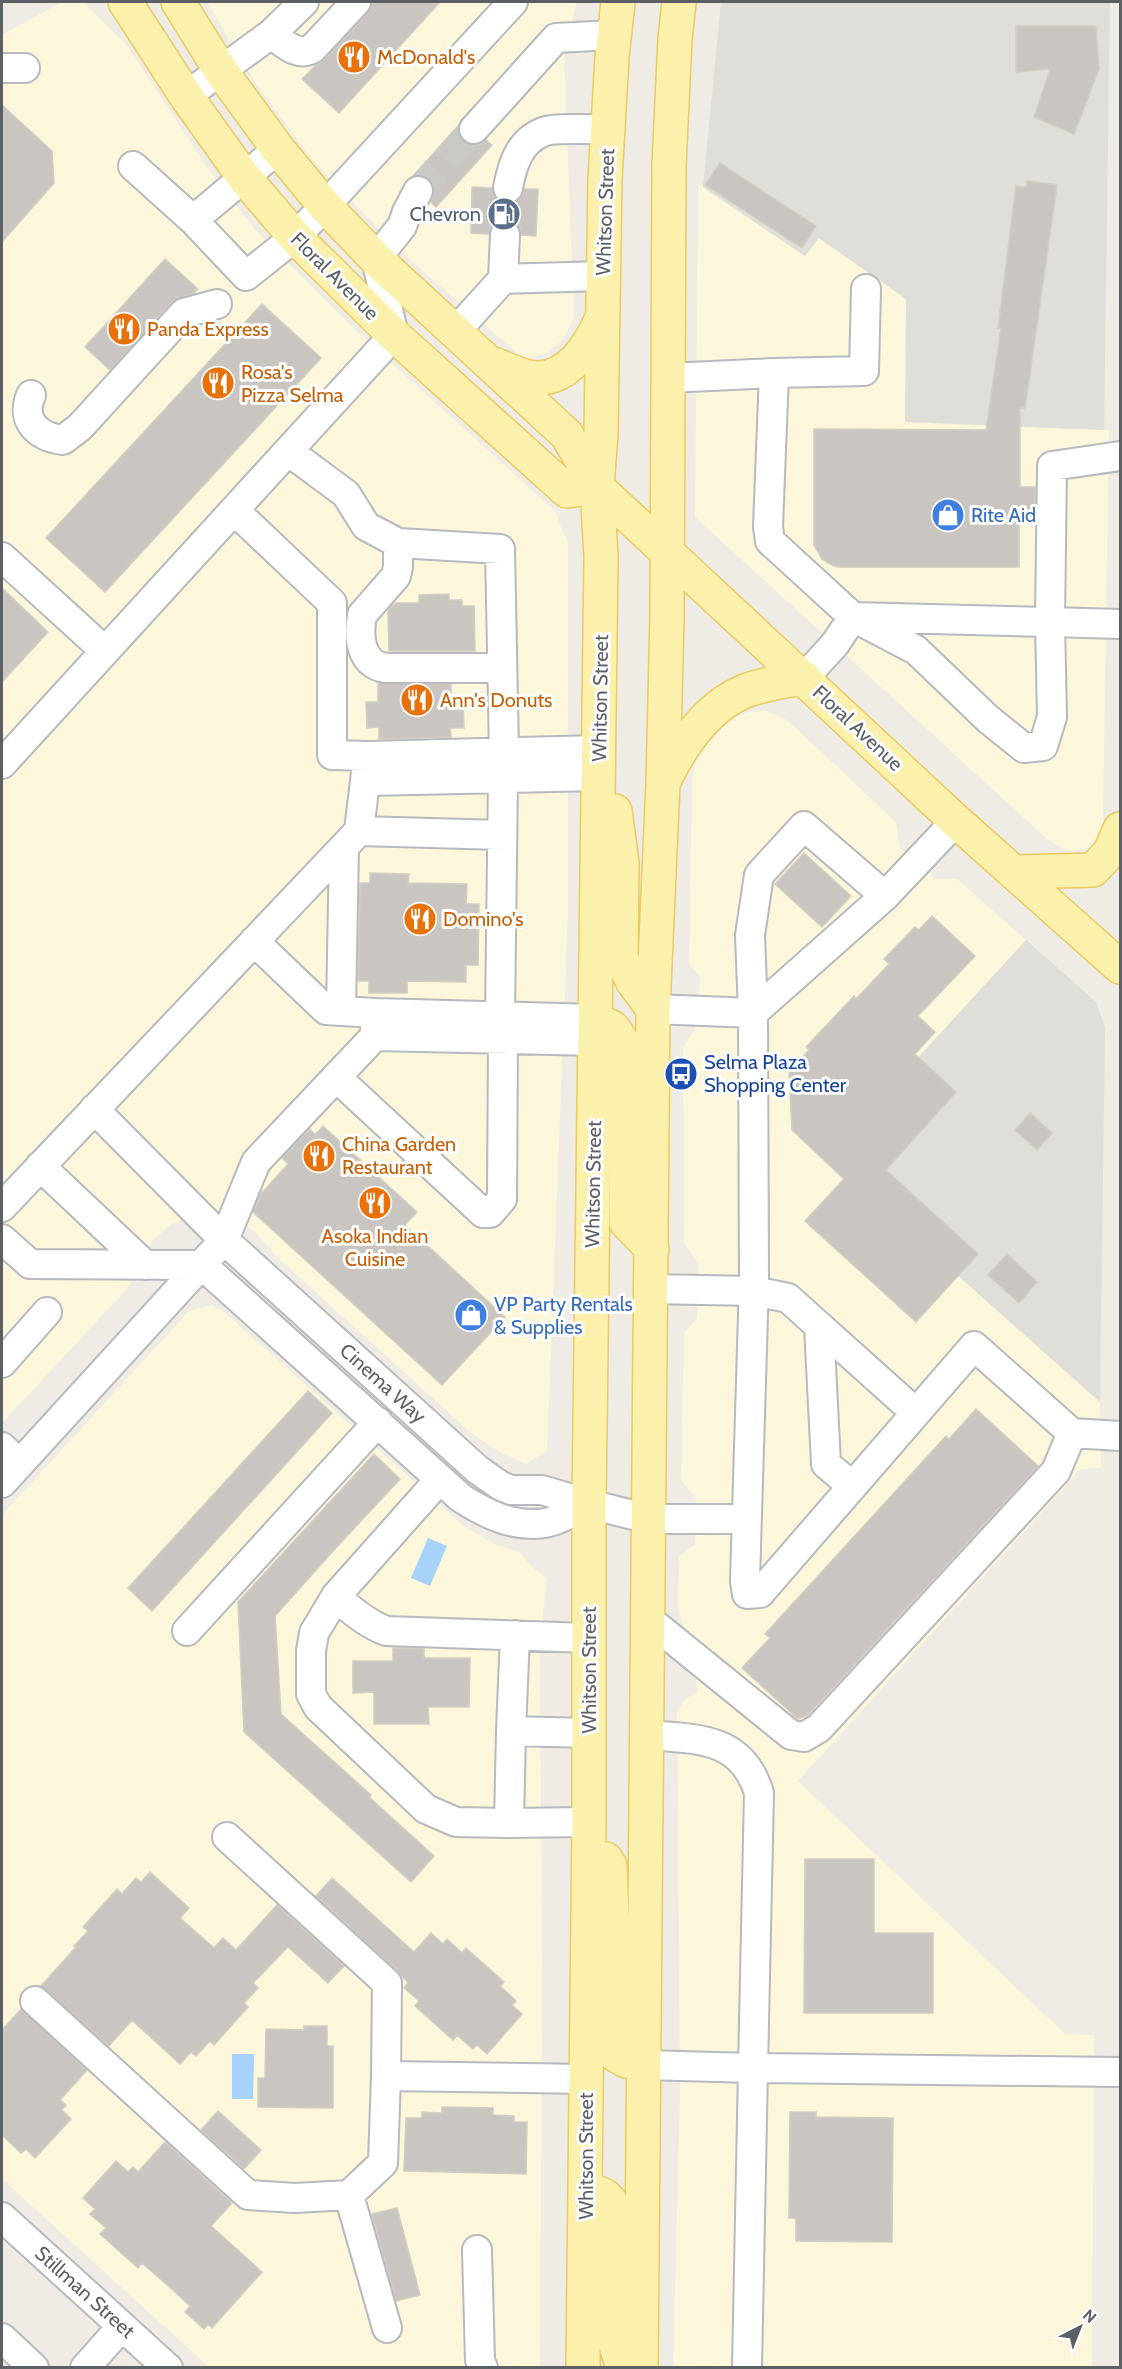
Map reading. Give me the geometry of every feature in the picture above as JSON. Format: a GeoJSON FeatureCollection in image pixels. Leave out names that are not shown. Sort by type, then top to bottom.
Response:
{"type":"FeatureCollection","features":[{"type":"Feature","properties":{"kind":"main road","name":"Floral Avenue"},"geometry":{"type":"LineString","coordinates":[[125,2],[186,96],[243,176],[295,237],[394,335],[567,491],[597,487]]}},
{"type":"Feature","properties":{"kind":"main road","name":"Floral Avenue"},"geometry":{"type":"LineString","coordinates":[[178,2],[221,71],[278,149],[326,206],[376,259],[567,435],[597,487],[956,821],[1120,967]]}},
{"type":"Feature","properties":{"kind":"main road","name":"Whitson Street"},"geometry":{"type":"LineString","coordinates":[[583,2367],[589,1822],[589,1504],[601,557],[597,487],[601,433],[608,129],[618,2]]}},
{"type":"Feature","properties":{"kind":"main road"},"geometry":{"type":"LineString","coordinates":[[642,2367],[653,1009],[663,783],[668,555],[669,165],[675,39],[680,2]]}},
{"type":"Feature","properties":{"kind":"main road"},"geometry":{"type":"LineString","coordinates":[[488,361],[530,377],[547,377],[557,374],[582,354],[602,319]]}},
{"type":"Feature","properties":{"kind":"main road"},"geometry":{"type":"LineString","coordinates":[[663,783],[689,738],[725,702],[758,687],[804,678]]}},
{"type":"Feature","properties":{"kind":"main road"},"geometry":{"type":"LineString","coordinates":[[599,763],[612,790],[622,863],[621,958],[633,982],[653,1009]]}},
{"type":"Feature","properties":{"kind":"main road"},"geometry":{"type":"LineString","coordinates":[[1014,872],[1093,870],[1110,852],[1120,829]]}},
{"type":"Feature","properties":{"kind":"main road"},"geometry":{"type":"LineString","coordinates":[[596,1030],[613,1028],[627,1048],[626,1222],[652,1249]]}},
{"type":"Feature","properties":{"kind":"main road"},"geometry":{"type":"LineString","coordinates":[[589,1822],[610,1866],[614,1974],[611,2031],[614,2054],[626,2061],[644,2065]]}},
{"type":"Feature","properties":{"kind":"main road"},"geometry":{"type":"LineString","coordinates":[[586,2190],[602,2194],[611,2200],[614,2210],[614,2339],[622,2367]]}},
{"type":"Feature","properties":{"kind":"street"},"geometry":{"type":"LineString","coordinates":[[186,96],[271,34],[304,2]]}},
{"type":"Feature","properties":{"kind":"street"},"geometry":{"type":"LineString","coordinates":[[271,34],[294,50],[306,52],[312,49],[356,2]]}},
{"type":"Feature","properties":{"kind":"street"},"geometry":{"type":"LineString","coordinates":[[133,166],[193,220],[246,276],[295,237],[326,206],[513,2]]}},
{"type":"Feature","properties":{"kind":"street"},"geometry":{"type":"LineString","coordinates":[[474,129],[556,38],[614,35]]}},
{"type":"Feature","properties":{"kind":"street"},"geometry":{"type":"LineString","coordinates":[[508,189],[512,165],[523,147],[543,131],[608,129]]}},
{"type":"Feature","properties":{"kind":"street"},"geometry":{"type":"LineString","coordinates":[[193,220],[278,149]]}},
{"type":"Feature","properties":{"kind":"street"},"geometry":{"type":"LineString","coordinates":[[2,764],[394,335],[376,259],[402,226],[418,191]]}},
{"type":"Feature","properties":{"kind":"street"},"geometry":{"type":"LineString","coordinates":[[456,331],[503,279],[505,235]]}},
{"type":"Feature","properties":{"kind":"street"},"geometry":{"type":"LineString","coordinates":[[503,279],[603,276]]}},
{"type":"Feature","properties":{"kind":"street"},"geometry":{"type":"LineString","coordinates":[[668,378],[864,371],[866,290]]}},
{"type":"Feature","properties":{"kind":"street"},"geometry":{"type":"LineString","coordinates":[[31,395],[26,406],[30,422],[45,436],[63,440],[80,427],[184,313],[191,309],[217,304]]}},
{"type":"Feature","properties":{"kind":"street"},"geometry":{"type":"LineString","coordinates":[[774,373],[768,527],[770,541],[853,617],[916,650],[988,719],[1024,748],[1043,746],[1052,717],[1050,622],[1052,466],[1120,456]]}},
{"type":"Feature","properties":{"kind":"street"},"geometry":{"type":"LineString","coordinates":[[288,451],[346,494],[366,526],[398,543],[500,549],[503,766],[502,1199],[490,1213],[483,1213],[336,1077]]}},
{"type":"Feature","properties":{"kind":"street"},"geometry":{"type":"LineString","coordinates":[[234,510],[333,603],[332,755],[367,769],[599,763]]}},
{"type":"Feature","properties":{"kind":"street"},"geometry":{"type":"LineString","coordinates":[[398,543],[396,576],[362,615],[362,646],[369,659],[379,667],[386,668],[502,668]]}},
{"type":"Feature","properties":{"kind":"street"},"geometry":{"type":"LineString","coordinates":[[2,557],[105,651]]}},
{"type":"Feature","properties":{"kind":"street"},"geometry":{"type":"LineString","coordinates":[[853,617],[1120,624]]}},
{"type":"Feature","properties":{"kind":"street"},"geometry":{"type":"LineString","coordinates":[[804,678],[835,644],[853,617]]}},
{"type":"Feature","properties":{"kind":"street"},"geometry":{"type":"LineString","coordinates":[[341,1010],[351,839],[367,769]]}},
{"type":"Feature","properties":{"kind":"street"},"geometry":{"type":"LineString","coordinates":[[653,1009],[753,1013],[885,896],[956,821]]}},
{"type":"Feature","properties":{"kind":"street"},"geometry":{"type":"LineString","coordinates":[[885,896],[804,826],[759,875],[750,935],[753,1013],[754,1291],[745,1581],[747,1594],[760,1593],[974,1346],[1072,1433],[1120,1436]]}},
{"type":"Feature","properties":{"kind":"street"},"geometry":{"type":"LineString","coordinates":[[2,1207],[351,839],[502,835]]}},
{"type":"Feature","properties":{"kind":"street"},"geometry":{"type":"LineString","coordinates":[[254,941],[326,1010],[341,1010],[375,1024],[596,1030]]}},
{"type":"Feature","properties":{"kind":"street"},"geometry":{"type":"LineString","coordinates":[[7,1465],[224,1240],[256,1162],[336,1077],[375,1024]]}},
{"type":"Feature","properties":{"kind":"street","name":"Cinema Way"},"geometry":{"type":"LineString","coordinates":[[94,1109],[224,1240],[490,1480],[511,1490],[542,1490],[649,1519],[747,1519]]}},
{"type":"Feature","properties":{"kind":"street"},"geometry":{"type":"LineString","coordinates":[[40,1166],[145,1265]]}},
{"type":"Feature","properties":{"kind":"street"},"geometry":{"type":"LineString","coordinates":[[2,1239],[30,1264],[201,1265]]}},
{"type":"Feature","properties":{"kind":"street","name":"Cinema Way"},"geometry":{"type":"LineString","coordinates":[[201,1265],[461,1498],[500,1519],[520,1523],[547,1523],[589,1504]]}},
{"type":"Feature","properties":{"kind":"street"},"geometry":{"type":"LineString","coordinates":[[651,1289],[754,1291],[788,1298],[916,1413]]}},
{"type":"Feature","properties":{"kind":"street"},"geometry":{"type":"LineString","coordinates":[[8,1344],[47,1312]]}},
{"type":"Feature","properties":{"kind":"street"},"geometry":{"type":"LineString","coordinates":[[819,1326],[826,1464],[852,1486]]}},
{"type":"Feature","properties":{"kind":"street"},"geometry":{"type":"LineString","coordinates":[[187,1632],[378,1422]]}},
{"type":"Feature","properties":{"kind":"street"},"geometry":{"type":"LineString","coordinates":[[648,1619],[791,1735],[804,1737],[819,1728],[1056,1471],[1072,1433]]}},
{"type":"Feature","properties":{"kind":"street"},"geometry":{"type":"LineString","coordinates":[[440,1479],[336,1596],[314,1633],[311,1651],[311,1694],[318,1707],[426,1809],[456,1822],[589,1822]]}},
{"type":"Feature","properties":{"kind":"street"},"geometry":{"type":"LineString","coordinates":[[336,1596],[359,1617],[373,1626],[386,1630],[589,1638]]}},
{"type":"Feature","properties":{"kind":"street"},"geometry":{"type":"LineString","coordinates":[[509,1823],[515,1635]]}},
{"type":"Feature","properties":{"kind":"street"},"geometry":{"type":"LineString","coordinates":[[512,1731],[589,1733]]}},
{"type":"Feature","properties":{"kind":"street"},"geometry":{"type":"LineString","coordinates":[[647,1735],[683,1738],[729,1749],[740,1758],[755,1779],[759,1793],[747,2367]]}},
{"type":"Feature","properties":{"kind":"street"},"geometry":{"type":"LineString","coordinates":[[35,2001],[248,2195],[295,2198],[349,2195],[383,2163],[387,1983],[227,1837]]}},
{"type":"Feature","properties":{"kind":"street"},"geometry":{"type":"LineString","coordinates":[[644,2065],[1120,2072]]}},
{"type":"Feature","properties":{"kind":"street"},"geometry":{"type":"LineString","coordinates":[[386,2076],[586,2079]]}},
{"type":"Feature","properties":{"kind":"street"},"geometry":{"type":"LineString","coordinates":[[349,2195],[387,2328]]}},
{"type":"Feature","properties":{"kind":"street","name":"Stillman Street"},"geometry":{"type":"LineString","coordinates":[[2,2217],[168,2367]]}},
{"type":"Feature","properties":{"kind":"street"},"geometry":{"type":"LineString","coordinates":[[477,2250],[480,2360],[483,2367]]}},
{"type":"Feature","properties":{"kind":"street"},"geometry":{"type":"LineString","coordinates":[[85,2367],[122,2326]]}},
{"type":"Feature","properties":{"kind":"street"},"geometry":{"type":"LineString","coordinates":[[2,2338],[34,2367]]}},
{"type":"Feature","properties":{"kind":"shaded area"},"geometry":{"type":"Polygon","coordinates":[[[62,2],[83,2],[127,45],[206,166],[257,232],[365,339],[554,510],[568,543],[568,914],[547,1451],[526,1464],[501,1453],[471,1433],[278,1258],[255,1232],[245,1225],[192,1216],[173,1223],[154,1239],[143,1254],[135,1276],[126,1290],[2,1423],[2,35],[62,2]]]}},
{"type":"Feature","properties":{"kind":"shaded area"},"geometry":{"type":"Polygon","coordinates":[[[207,2],[577,2],[564,52],[574,317],[563,340],[545,354],[524,359],[408,258],[340,190],[307,153],[252,78],[207,2]]]}},
{"type":"Feature","properties":{"kind":"shaded area"},"geometry":{"type":"Polygon","coordinates":[[[721,2],[1110,2],[1104,430],[905,422],[906,299],[819,238],[805,256],[703,187],[721,2]]]}},
{"type":"Feature","properties":{"kind":"shaded area"},"geometry":{"type":"Polygon","coordinates":[[[698,184],[805,256],[819,238],[906,299],[906,422],[1109,430],[1103,823],[1101,832],[1090,847],[1076,851],[1066,850],[1048,840],[695,517],[698,184]]]}},
{"type":"Feature","properties":{"kind":"shaded area"},"geometry":{"type":"Polygon","coordinates":[[[767,711],[787,720],[896,822],[900,848],[935,879],[957,879],[1026,940],[826,1158],[1100,1402],[1101,1468],[1081,1469],[798,1781],[1065,2034],[1094,2035],[1092,2367],[673,2368],[680,2092],[677,1712],[684,1700],[697,1692],[695,1642],[684,1628],[678,1609],[679,1557],[695,1544],[696,1498],[681,1480],[684,1333],[697,1318],[698,1263],[684,1243],[683,1047],[694,1030],[701,977],[689,964],[692,778],[696,762],[704,748],[731,719],[749,712],[767,711]]]}},
{"type":"Feature","properties":{"kind":"shaded area"},"geometry":{"type":"Polygon","coordinates":[[[1026,940],[1096,1002],[1105,1027],[1100,1402],[826,1158],[1026,940]]]}},
{"type":"Feature","properties":{"kind":"shaded area"},"geometry":{"type":"Polygon","coordinates":[[[212,1305],[225,1313],[465,1527],[495,1544],[519,1552],[547,1579],[540,1642],[542,2001],[540,2367],[209,2367],[2,2179],[2,1515],[189,1311],[212,1305]]]}},
{"type":"Feature","properties":{"kind":"water"},"geometry":{"type":"Polygon","coordinates":[[[428,1538],[447,1546],[430,1586],[411,1578],[428,1538]]]}},
{"type":"Feature","properties":{"kind":"water"},"geometry":{"type":"Polygon","coordinates":[[[232,2054],[254,2054],[253,2099],[232,2099],[232,2054]]]}},
{"type":"Feature","properties":{"kind":"building","name":"McDonald's"},"geometry":{"type":"Polygon","coordinates":[[[372,2],[440,2],[339,113],[302,79],[324,60],[368,13],[372,2]]]}},
{"type":"Feature","properties":{"kind":"building"},"geometry":{"type":"Polygon","coordinates":[[[1016,26],[1096,26],[1099,69],[1074,134],[1034,117],[1050,69],[1016,72],[1016,26]]]}},
{"type":"Feature","properties":{"kind":"building"},"geometry":{"type":"Polygon","coordinates":[[[2,105],[52,151],[54,183],[2,242],[2,105]]]}},
{"type":"Feature","properties":{"kind":"building"},"geometry":{"type":"Polygon","coordinates":[[[458,126],[463,142],[479,145],[486,140],[492,145],[436,207],[431,202],[434,191],[432,182],[425,176],[413,176],[458,126]]]}},
{"type":"Feature","properties":{"kind":"building"},"geometry":{"type":"Polygon","coordinates":[[[720,163],[816,226],[802,248],[705,185],[720,163]]]}},
{"type":"Feature","properties":{"kind":"building"},"geometry":{"type":"Polygon","coordinates":[[[1027,181],[1057,185],[1025,408],[1020,408],[1020,487],[1035,487],[1035,518],[1019,517],[1019,567],[837,567],[828,563],[822,559],[814,545],[814,429],[986,430],[1001,328],[998,328],[1016,186],[1026,187],[1027,181]]]}},
{"type":"Feature","properties":{"kind":"building"},"geometry":{"type":"Polygon","coordinates":[[[472,187],[492,188],[497,200],[505,204],[514,203],[520,199],[525,189],[538,189],[536,236],[521,235],[520,228],[514,221],[505,219],[491,226],[489,234],[471,233],[472,187]]]}},
{"type":"Feature","properties":{"kind":"building"},"geometry":{"type":"Polygon","coordinates":[[[165,259],[198,289],[172,302],[110,370],[85,347],[165,259]]]}},
{"type":"Feature","properties":{"kind":"building"},"geometry":{"type":"Polygon","coordinates":[[[262,304],[321,358],[105,592],[46,538],[262,304]]]}},
{"type":"Feature","properties":{"kind":"building"},"geometry":{"type":"Polygon","coordinates":[[[2,588],[48,632],[2,682],[2,588]]]}},
{"type":"Feature","properties":{"kind":"building"},"geometry":{"type":"Polygon","coordinates":[[[449,594],[449,600],[462,600],[462,606],[474,606],[475,651],[389,651],[388,610],[395,603],[419,603],[419,595],[449,594]]]}},
{"type":"Feature","properties":{"kind":"building"},"geometry":{"type":"Polygon","coordinates":[[[378,683],[451,684],[451,701],[463,701],[464,728],[450,728],[451,737],[379,739],[379,727],[367,728],[366,702],[378,702],[378,683]]]}},
{"type":"Feature","properties":{"kind":"building"},"geometry":{"type":"Polygon","coordinates":[[[804,853],[851,896],[822,927],[775,884],[804,853]]]}},
{"type":"Feature","properties":{"kind":"building"},"geometry":{"type":"Polygon","coordinates":[[[370,873],[409,874],[408,883],[467,884],[466,904],[479,904],[478,965],[466,965],[466,982],[407,981],[407,993],[369,993],[369,981],[358,981],[360,883],[370,883],[370,873]]]}},
{"type":"Feature","properties":{"kind":"building"},"geometry":{"type":"Polygon","coordinates":[[[932,916],[975,956],[918,1016],[935,1032],[915,1054],[956,1092],[886,1170],[978,1254],[916,1322],[805,1221],[844,1179],[792,1130],[789,1071],[809,1050],[806,1047],[854,996],[856,999],[889,964],[884,959],[915,927],[919,930],[932,916]]]}},
{"type":"Feature","properties":{"kind":"building"},"geometry":{"type":"Polygon","coordinates":[[[1030,1113],[1052,1133],[1037,1150],[1015,1130],[1030,1113]]]}},
{"type":"Feature","properties":{"kind":"building"},"geometry":{"type":"Polygon","coordinates":[[[323,1126],[417,1212],[405,1225],[505,1317],[442,1385],[253,1212],[261,1194],[288,1164],[282,1158],[310,1129],[315,1135],[323,1126]]]}},
{"type":"Feature","properties":{"kind":"building"},"geometry":{"type":"Polygon","coordinates":[[[1007,1254],[1037,1282],[1019,1303],[988,1275],[1007,1254]]]}},
{"type":"Feature","properties":{"kind":"building"},"geometry":{"type":"Polygon","coordinates":[[[308,1391],[332,1413],[152,1611],[128,1588],[308,1391]]]}},
{"type":"Feature","properties":{"kind":"building"},"geometry":{"type":"Polygon","coordinates":[[[976,1409],[1038,1466],[808,1715],[798,1719],[742,1668],[770,1638],[765,1634],[946,1436],[949,1439],[976,1409]]]}},
{"type":"Feature","properties":{"kind":"building"},"geometry":{"type":"Polygon","coordinates":[[[374,1454],[400,1479],[275,1616],[281,1714],[371,1795],[369,1797],[434,1856],[411,1882],[244,1732],[238,1602],[374,1454]]]}},
{"type":"Feature","properties":{"kind":"building"},"geometry":{"type":"Polygon","coordinates":[[[393,1648],[424,1649],[424,1658],[470,1658],[469,1707],[428,1707],[429,1724],[374,1724],[374,1692],[353,1693],[353,1661],[393,1661],[393,1648]]]}},
{"type":"Feature","properties":{"kind":"building"},"geometry":{"type":"Polygon","coordinates":[[[805,1859],[874,1859],[874,1933],[933,1933],[933,2013],[804,2013],[805,1859]]]}},
{"type":"Feature","properties":{"kind":"building"},"geometry":{"type":"Polygon","coordinates":[[[150,1872],[189,1908],[180,1918],[214,1948],[223,1938],[236,1950],[277,1905],[344,1966],[328,1983],[288,1947],[253,1983],[258,1988],[244,2003],[248,2007],[214,2045],[210,2041],[196,2056],[191,2052],[180,2064],[132,2020],[109,2046],[41,1986],[76,1947],[74,1946],[88,1931],[83,1927],[117,1889],[122,1894],[136,1878],[141,1882],[150,1872]]]}},
{"type":"Feature","properties":{"kind":"building"},"geometry":{"type":"Polygon","coordinates":[[[332,1878],[414,1952],[431,1933],[443,1944],[447,1939],[462,1953],[466,1948],[504,1982],[500,1986],[516,2001],[512,2005],[522,2014],[487,2054],[477,2045],[473,2049],[457,2035],[453,2040],[415,2006],[419,2001],[404,1988],[408,1983],[398,1971],[316,1896],[332,1878]]]}},
{"type":"Feature","properties":{"kind":"building"},"geometry":{"type":"Polygon","coordinates":[[[21,2009],[87,2070],[60,2100],[66,2105],[62,2110],[71,2119],[35,2158],[26,2149],[21,2153],[2,2135],[2,2030],[21,2009]]]}},
{"type":"Feature","properties":{"kind":"building"},"geometry":{"type":"Polygon","coordinates":[[[304,2026],[327,2026],[327,2046],[333,2046],[333,2108],[258,2107],[258,2078],[265,2078],[266,2029],[304,2030],[304,2026]]]}},
{"type":"Feature","properties":{"kind":"building"},"geometry":{"type":"Polygon","coordinates":[[[442,2107],[493,2108],[493,2115],[514,2116],[514,2122],[527,2122],[526,2174],[404,2171],[406,2118],[422,2118],[422,2112],[442,2113],[442,2107]]]}},
{"type":"Feature","properties":{"kind":"building"},"geometry":{"type":"Polygon","coordinates":[[[218,2111],[261,2150],[244,2169],[201,2130],[218,2111]]]}},
{"type":"Feature","properties":{"kind":"building"},"geometry":{"type":"Polygon","coordinates":[[[790,2112],[816,2112],[816,2117],[893,2118],[892,2242],[796,2241],[796,2218],[789,2218],[790,2112]]]}},
{"type":"Feature","properties":{"kind":"building"},"geometry":{"type":"Polygon","coordinates":[[[165,2142],[232,2203],[211,2226],[262,2272],[212,2328],[208,2324],[204,2329],[185,2312],[190,2306],[174,2291],[142,2263],[138,2268],[100,2234],[106,2228],[90,2214],[95,2209],[83,2198],[116,2161],[128,2172],[133,2167],[138,2172],[165,2142]]]}},
{"type":"Feature","properties":{"kind":"building"},"geometry":{"type":"Polygon","coordinates":[[[397,2208],[420,2295],[396,2301],[372,2214],[397,2208]]]}},
{"type":"Feature","properties":{"kind":"tunnel"},"geometry":{"type":"LineString","coordinates":[[418,191],[474,129]]}},
{"type":"Feature","properties":{"kind":"tunnel"},"geometry":{"type":"LineString","coordinates":[[505,235],[508,188]]}},
{"type":"Feature","properties":{"kind":"place","name":"McDonald's"},"geometry":{"type":"Point","coordinates":[354,57]}},
{"type":"Feature","properties":{"kind":"place","name":"Chevron"},"geometry":{"type":"Point","coordinates":[504,214]}},
{"type":"Feature","properties":{"kind":"place","name":"Panda Express"},"geometry":{"type":"Point","coordinates":[124,329]}},
{"type":"Feature","properties":{"kind":"place","name":"Rosa's Pizza Selma"},"geometry":{"type":"Point","coordinates":[218,383]}},
{"type":"Feature","properties":{"kind":"place","name":"Rite Aid"},"geometry":{"type":"Point","coordinates":[948,515]}},
{"type":"Feature","properties":{"kind":"place","name":"Ann's Donuts"},"geometry":{"type":"Point","coordinates":[417,700]}},
{"type":"Feature","properties":{"kind":"place","name":"Domino's"},"geometry":{"type":"Point","coordinates":[420,919]}},
{"type":"Feature","properties":{"kind":"place","name":"Selma Plaza Shopping Center"},"geometry":{"type":"Point","coordinates":[681,1074]}},
{"type":"Feature","properties":{"kind":"place","name":"China Garden Restaurant"},"geometry":{"type":"Point","coordinates":[319,1156]}},
{"type":"Feature","properties":{"kind":"place","name":"Asoka Indian Cuisine"},"geometry":{"type":"Point","coordinates":[375,1203]}},
{"type":"Feature","properties":{"kind":"place","name":"VP Party Rentals & Supplies"},"geometry":{"type":"Point","coordinates":[471,1315]}}]}
